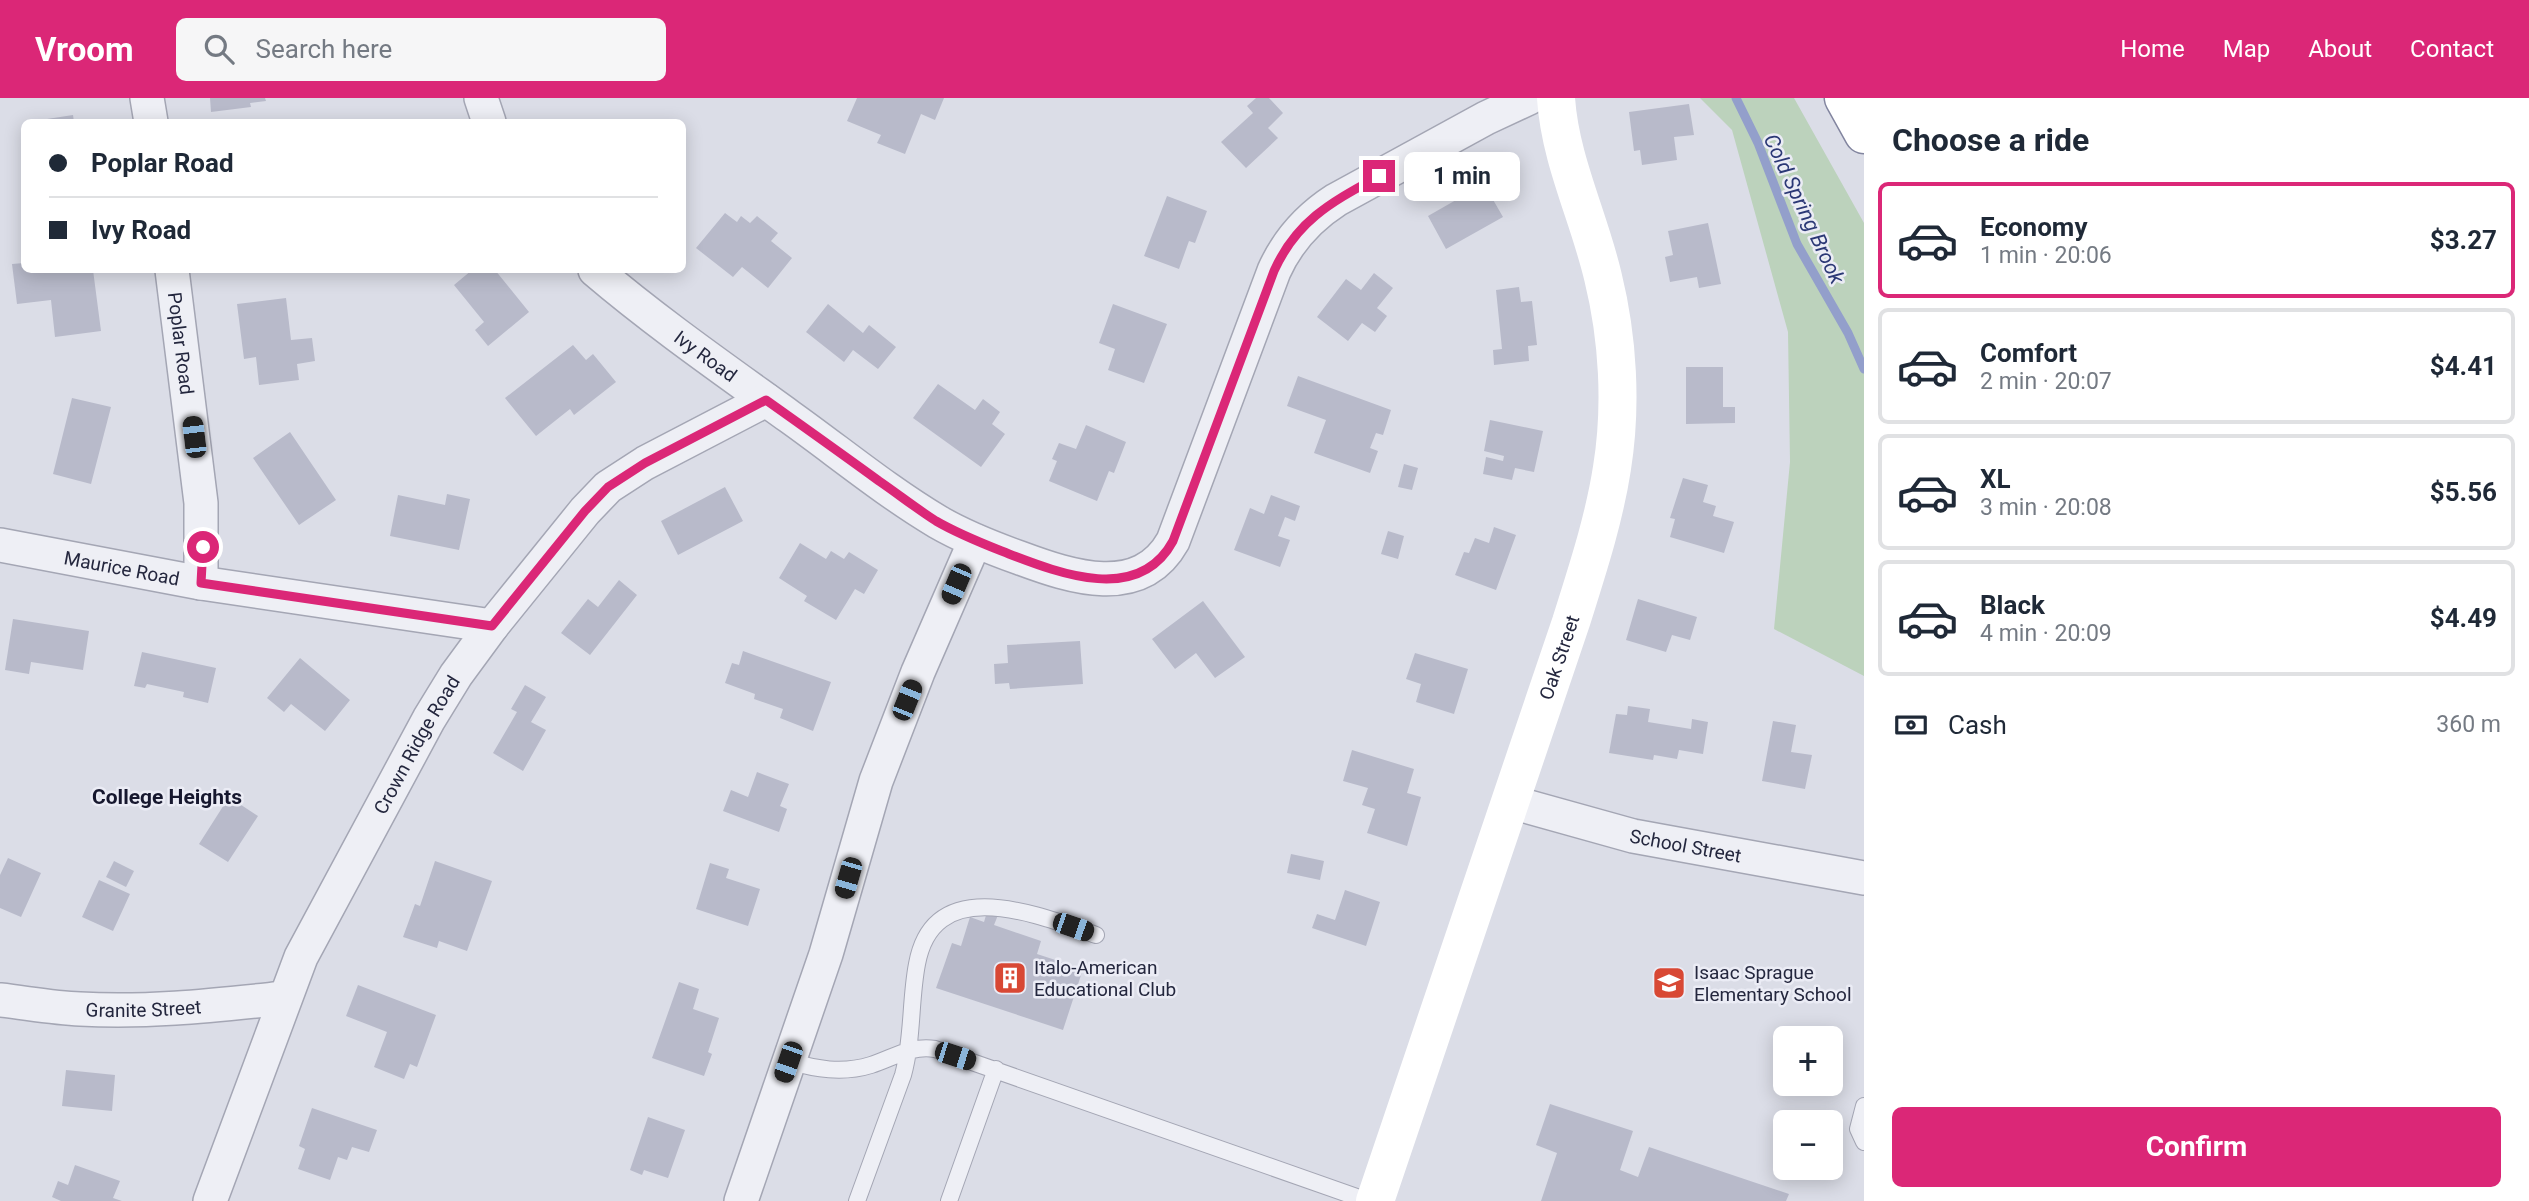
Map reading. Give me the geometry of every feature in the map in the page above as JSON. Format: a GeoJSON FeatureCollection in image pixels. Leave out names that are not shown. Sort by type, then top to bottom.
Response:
{"type":"FeatureCollection","features":[{"type":"Feature","properties":{"kind":"main road","name":"Oak Street"},"geometry":{"type":"LineString","coordinates":[[1375,1201],[1584,580],[1608,491],[1615,444],[1616,374],[1608,301],[1595,247],[1563,143],[1556,98]]}},
{"type":"Feature","properties":{"kind":"main road"},"geometry":{"type":"LineString","coordinates":[[1844,98],[1864,134]]}},
{"type":"Feature","properties":{"kind":"street"},"geometry":{"type":"LineString","coordinates":[[148,98],[151,119]]}},
{"type":"Feature","properties":{"kind":"street"},"geometry":{"type":"LineString","coordinates":[[481,98],[488,119]]}},
{"type":"Feature","properties":{"kind":"street","name":"Ivy Road"},"geometry":{"type":"LineString","coordinates":[[599,273],[766,400],[920,510],[975,541],[1042,566],[1090,579],[1125,576],[1154,564],[1173,541],[1274,271],[1285,249],[1299,231],[1315,214],[1336,200],[1495,113],[1529,98]]}},
{"type":"Feature","properties":{"kind":"street","name":"Poplar Road"},"geometry":{"type":"LineString","coordinates":[[172,273],[201,503],[201,583]]}},
{"type":"Feature","properties":{"kind":"street","name":"Crown Ridge Road"},"geometry":{"type":"LineString","coordinates":[[210,1201],[285,998],[311,938],[429,719],[456,675],[492,626],[585,511],[608,487],[645,463],[766,400]]}},
{"type":"Feature","properties":{"kind":"street"},"geometry":{"type":"LineString","coordinates":[[741,1201],[835,926],[876,781],[918,673],[975,541]]}},
{"type":"Feature","properties":{"kind":"street","name":"Maurice Road"},"geometry":{"type":"LineString","coordinates":[[0,545],[201,583],[492,626]]}},
{"type":"Feature","properties":{"kind":"street","name":"School Street"},"geometry":{"type":"LineString","coordinates":[[1511,802],[1633,836],[1864,878]]}},
{"type":"Feature","properties":{"kind":"street","name":"Granite Street"},"geometry":{"type":"LineString","coordinates":[[0,1000],[55,1007],[113,1010],[188,1007],[285,998]]}},
{"type":"Feature","properties":{"kind":"lane"},"geometry":{"type":"LineString","coordinates":[[857,1201],[903,1075],[917,965],[924,939],[934,923],[971,909],[1013,908],[1096,934]]}},
{"type":"Feature","properties":{"kind":"lane"},"geometry":{"type":"LineString","coordinates":[[788,1062],[820,1070],[844,1070],[871,1065],[908,1050],[935,1049],[1368,1201]]}},
{"type":"Feature","properties":{"kind":"lane"},"geometry":{"type":"LineString","coordinates":[[949,1201],[996,1069]]}},
{"type":"Feature","properties":{"kind":"lane"},"geometry":{"type":"LineString","coordinates":[[1864,1106],[1858,1129],[1864,1142]]}},
{"type":"Feature","properties":{"kind":"green space"},"geometry":{"type":"Polygon","coordinates":[[[1700,98],[1794,98],[1864,223],[1864,676],[1774,629],[1790,462],[1788,332],[1732,130],[1700,98]]]}},
{"type":"Feature","properties":{"kind":"building"},"geometry":{"type":"Polygon","coordinates":[[[210,98],[265,98],[266,101],[250,103],[251,107],[211,112],[210,98]]]}},
{"type":"Feature","properties":{"kind":"building"},"geometry":{"type":"Polygon","coordinates":[[[857,98],[944,98],[935,120],[921,114],[905,154],[877,143],[881,135],[847,121],[857,98]]]}},
{"type":"Feature","properties":{"kind":"building"},"geometry":{"type":"Polygon","coordinates":[[[1256,98],[1269,98],[1283,113],[1268,128],[1278,138],[1246,168],[1221,142],[1253,113],[1247,106],[1256,98]]]}},
{"type":"Feature","properties":{"kind":"building"},"geometry":{"type":"Polygon","coordinates":[[[1689,104],[1694,135],[1674,137],[1677,160],[1642,165],[1640,150],[1634,151],[1629,112],[1689,104]]]}},
{"type":"Feature","properties":{"kind":"building"},"geometry":{"type":"Polygon","coordinates":[[[73,115],[74,119],[47,119],[73,115]]]}},
{"type":"Feature","properties":{"kind":"building"},"geometry":{"type":"Polygon","coordinates":[[[1484,184],[1503,217],[1446,249],[1428,216],[1484,184]]]}},
{"type":"Feature","properties":{"kind":"building"},"geometry":{"type":"Polygon","coordinates":[[[1167,196],[1207,211],[1195,243],[1189,241],[1179,269],[1144,256],[1167,196]]]}},
{"type":"Feature","properties":{"kind":"building"},"geometry":{"type":"Polygon","coordinates":[[[725,213],[737,222],[741,216],[750,223],[757,216],[778,233],[771,241],[792,258],[768,288],[742,267],[733,277],[696,248],[725,213]]]}},
{"type":"Feature","properties":{"kind":"building"},"geometry":{"type":"Polygon","coordinates":[[[1708,223],[1721,284],[1699,288],[1697,277],[1670,282],[1665,257],[1673,255],[1668,231],[1708,223]]]}},
{"type":"Feature","properties":{"kind":"building"},"geometry":{"type":"Polygon","coordinates":[[[21,263],[21,273],[93,273],[101,331],[55,337],[51,300],[17,304],[12,264],[21,263]]]}},
{"type":"Feature","properties":{"kind":"building"},"geometry":{"type":"Polygon","coordinates":[[[468,273],[497,273],[529,312],[488,346],[475,330],[484,322],[454,285],[468,273]]]}},
{"type":"Feature","properties":{"kind":"building"},"geometry":{"type":"Polygon","coordinates":[[[1374,273],[1393,288],[1377,308],[1387,316],[1375,332],[1362,323],[1348,341],[1317,317],[1346,279],[1361,290],[1374,273]]]}},
{"type":"Feature","properties":{"kind":"building"},"geometry":{"type":"Polygon","coordinates":[[[1519,287],[1521,302],[1532,301],[1537,345],[1528,346],[1529,361],[1494,365],[1493,350],[1502,349],[1496,290],[1519,287]]]}},
{"type":"Feature","properties":{"kind":"building"},"geometry":{"type":"Polygon","coordinates":[[[286,298],[291,340],[312,338],[315,361],[297,364],[299,380],[259,385],[256,357],[244,359],[237,304],[286,298]]]}},
{"type":"Feature","properties":{"kind":"building"},"geometry":{"type":"Polygon","coordinates":[[[828,304],[863,333],[869,325],[896,347],[878,369],[853,350],[844,362],[806,332],[828,304]]]}},
{"type":"Feature","properties":{"kind":"building"},"geometry":{"type":"Polygon","coordinates":[[[1113,304],[1167,324],[1144,383],[1108,370],[1115,349],[1099,343],[1113,304]]]}},
{"type":"Feature","properties":{"kind":"building"},"geometry":{"type":"Polygon","coordinates":[[[573,345],[586,360],[593,354],[616,382],[574,415],[570,409],[536,436],[505,398],[573,345]]]}},
{"type":"Feature","properties":{"kind":"building"},"geometry":{"type":"Polygon","coordinates":[[[1686,367],[1723,367],[1723,407],[1735,407],[1735,423],[1686,424],[1686,367]]]}},
{"type":"Feature","properties":{"kind":"building"},"geometry":{"type":"Polygon","coordinates":[[[1298,376],[1391,410],[1383,435],[1376,433],[1370,448],[1378,451],[1370,473],[1314,453],[1326,420],[1287,406],[1298,376]]]}},
{"type":"Feature","properties":{"kind":"building"},"geometry":{"type":"Polygon","coordinates":[[[938,384],[975,410],[983,399],[1000,412],[992,424],[1005,434],[981,467],[913,418],[938,384]]]}},
{"type":"Feature","properties":{"kind":"building"},"geometry":{"type":"Polygon","coordinates":[[[72,398],[111,407],[91,484],[53,474],[72,398]]]}},
{"type":"Feature","properties":{"kind":"building"},"geometry":{"type":"Polygon","coordinates":[[[1490,420],[1543,431],[1534,472],[1515,468],[1512,480],[1483,474],[1486,457],[1503,461],[1504,456],[1484,451],[1490,420]]]}},
{"type":"Feature","properties":{"kind":"building"},"geometry":{"type":"Polygon","coordinates":[[[1086,425],[1126,442],[1114,473],[1109,471],[1097,501],[1049,481],[1057,461],[1052,459],[1059,443],[1076,449],[1086,425]]]}},
{"type":"Feature","properties":{"kind":"building"},"geometry":{"type":"Polygon","coordinates":[[[290,432],[336,500],[299,525],[253,458],[290,432]]]}},
{"type":"Feature","properties":{"kind":"building"},"geometry":{"type":"Polygon","coordinates":[[[1404,464],[1418,468],[1412,490],[1398,487],[1404,464]]]}},
{"type":"Feature","properties":{"kind":"building"},"geometry":{"type":"Polygon","coordinates":[[[1683,478],[1708,485],[1703,502],[1716,506],[1713,516],[1734,522],[1724,553],[1670,537],[1675,519],[1670,518],[1683,478]]]}},
{"type":"Feature","properties":{"kind":"building"},"geometry":{"type":"Polygon","coordinates":[[[725,487],[743,521],[678,555],[661,521],[725,487]]]}},
{"type":"Feature","properties":{"kind":"building"},"geometry":{"type":"Polygon","coordinates":[[[447,494],[470,499],[459,550],[390,536],[398,495],[445,505],[447,494]]]}},
{"type":"Feature","properties":{"kind":"building"},"geometry":{"type":"Polygon","coordinates":[[[1271,495],[1300,506],[1295,521],[1285,517],[1278,536],[1290,540],[1280,567],[1234,550],[1250,508],[1264,514],[1271,495]]]}},
{"type":"Feature","properties":{"kind":"building"},"geometry":{"type":"Polygon","coordinates":[[[1494,527],[1516,535],[1496,590],[1455,575],[1464,552],[1469,553],[1475,538],[1489,543],[1494,527]]]}},
{"type":"Feature","properties":{"kind":"building"},"geometry":{"type":"Polygon","coordinates":[[[1388,531],[1404,536],[1398,559],[1381,554],[1388,531]]]}},
{"type":"Feature","properties":{"kind":"building"},"geometry":{"type":"Polygon","coordinates":[[[800,543],[826,559],[831,551],[844,559],[849,552],[878,570],[864,594],[855,589],[836,620],[804,601],[807,596],[779,578],[800,543]]]}},
{"type":"Feature","properties":{"kind":"building"},"geometry":{"type":"Polygon","coordinates":[[[619,580],[637,595],[590,655],[561,633],[588,599],[598,607],[619,580]]]}},
{"type":"Feature","properties":{"kind":"building"},"geometry":{"type":"Polygon","coordinates":[[[1638,599],[1697,617],[1690,640],[1672,635],[1666,652],[1626,640],[1638,599]]]}},
{"type":"Feature","properties":{"kind":"building"},"geometry":{"type":"Polygon","coordinates":[[[1203,601],[1245,657],[1215,678],[1196,653],[1175,669],[1152,639],[1203,601]]]}},
{"type":"Feature","properties":{"kind":"building"},"geometry":{"type":"Polygon","coordinates":[[[13,619],[89,631],[83,670],[31,662],[29,674],[5,670],[13,619]]]}},
{"type":"Feature","properties":{"kind":"building"},"geometry":{"type":"Polygon","coordinates":[[[1080,641],[1083,684],[1010,689],[1009,683],[995,684],[994,664],[1008,663],[1007,645],[1080,641]]]}},
{"type":"Feature","properties":{"kind":"building"},"geometry":{"type":"Polygon","coordinates":[[[743,651],[831,682],[813,731],[780,718],[783,709],[754,699],[755,694],[725,683],[732,663],[739,665],[743,651]]]}},
{"type":"Feature","properties":{"kind":"building"},"geometry":{"type":"Polygon","coordinates":[[[142,652],[216,668],[208,703],[183,697],[184,692],[147,684],[145,688],[134,686],[142,652]]]}},
{"type":"Feature","properties":{"kind":"building"},"geometry":{"type":"Polygon","coordinates":[[[1415,653],[1468,669],[1454,714],[1416,702],[1421,684],[1406,679],[1415,653]]]}},
{"type":"Feature","properties":{"kind":"building"},"geometry":{"type":"Polygon","coordinates":[[[300,658],[350,700],[325,731],[291,704],[284,712],[267,698],[300,658]]]}},
{"type":"Feature","properties":{"kind":"building"},"geometry":{"type":"Polygon","coordinates":[[[525,685],[546,697],[531,722],[546,730],[523,771],[493,753],[517,712],[511,709],[525,685]]]}},
{"type":"Feature","properties":{"kind":"building"},"geometry":{"type":"Polygon","coordinates":[[[1628,706],[1650,709],[1648,722],[1691,729],[1692,719],[1708,722],[1703,754],[1679,750],[1677,759],[1654,755],[1653,760],[1609,753],[1616,714],[1627,715],[1628,706]]]}},
{"type":"Feature","properties":{"kind":"building"},"geometry":{"type":"Polygon","coordinates":[[[1773,721],[1796,725],[1791,752],[1812,755],[1805,789],[1762,781],[1773,721]]]}},
{"type":"Feature","properties":{"kind":"building"},"geometry":{"type":"Polygon","coordinates":[[[1352,750],[1414,769],[1407,793],[1421,797],[1407,846],[1367,833],[1375,809],[1362,805],[1368,788],[1343,781],[1352,750]]]}},
{"type":"Feature","properties":{"kind":"building"},"geometry":{"type":"Polygon","coordinates":[[[757,772],[789,784],[780,806],[787,809],[779,832],[723,811],[731,790],[748,797],[757,772]]]}},
{"type":"Feature","properties":{"kind":"building"},"geometry":{"type":"Polygon","coordinates":[[[229,797],[258,816],[228,862],[199,844],[229,797]]]}},
{"type":"Feature","properties":{"kind":"building"},"geometry":{"type":"Polygon","coordinates":[[[1291,854],[1324,861],[1320,880],[1287,873],[1291,854]]]}},
{"type":"Feature","properties":{"kind":"building"},"geometry":{"type":"Polygon","coordinates":[[[8,858],[41,873],[21,917],[0,908],[0,875],[8,858]]]}},
{"type":"Feature","properties":{"kind":"building"},"geometry":{"type":"Polygon","coordinates":[[[114,861],[134,871],[126,887],[106,877],[114,861]]]}},
{"type":"Feature","properties":{"kind":"building"},"geometry":{"type":"Polygon","coordinates":[[[435,861],[492,881],[467,951],[439,941],[437,948],[403,937],[415,904],[420,906],[435,861]]]}},
{"type":"Feature","properties":{"kind":"building"},"geometry":{"type":"Polygon","coordinates":[[[710,863],[729,869],[726,878],[760,889],[748,926],[696,909],[710,863]]]}},
{"type":"Feature","properties":{"kind":"building"},"geometry":{"type":"Polygon","coordinates":[[[99,880],[130,894],[113,931],[82,917],[99,880]]]}},
{"type":"Feature","properties":{"kind":"building"},"geometry":{"type":"Polygon","coordinates":[[[1345,890],[1380,902],[1366,946],[1312,928],[1317,914],[1335,920],[1345,890]]]}},
{"type":"Feature","properties":{"kind":"building","name":"Italo-American Educational Club"},"geometry":{"type":"Polygon","coordinates":[[[987,912],[998,915],[994,925],[1041,941],[1037,954],[1083,969],[1063,1030],[936,988],[952,943],[961,946],[970,917],[984,922],[987,912]]]}},
{"type":"Feature","properties":{"kind":"building"},"geometry":{"type":"Polygon","coordinates":[[[679,982],[699,989],[693,1009],[719,1018],[708,1052],[712,1054],[704,1076],[652,1058],[679,982]]]}},
{"type":"Feature","properties":{"kind":"building"},"geometry":{"type":"Polygon","coordinates":[[[358,985],[436,1015],[417,1067],[410,1064],[404,1079],[374,1067],[387,1032],[346,1016],[358,985]]]}},
{"type":"Feature","properties":{"kind":"building"},"geometry":{"type":"Polygon","coordinates":[[[66,1070],[115,1075],[112,1111],[62,1106],[66,1070]]]}},
{"type":"Feature","properties":{"kind":"building"},"geometry":{"type":"Polygon","coordinates":[[[1550,1104],[1633,1131],[1620,1170],[1638,1177],[1649,1147],[1789,1194],[1786,1201],[1541,1201],[1557,1153],[1536,1145],[1550,1104]]]}},
{"type":"Feature","properties":{"kind":"building"},"geometry":{"type":"Polygon","coordinates":[[[312,1108],[377,1130],[369,1152],[352,1147],[347,1160],[338,1157],[330,1180],[298,1169],[305,1149],[299,1146],[312,1108]]]}},
{"type":"Feature","properties":{"kind":"building"},"geometry":{"type":"Polygon","coordinates":[[[648,1117],[685,1130],[668,1178],[644,1170],[642,1175],[630,1170],[648,1117]]]}},
{"type":"Feature","properties":{"kind":"building"},"geometry":{"type":"Polygon","coordinates":[[[75,1165],[120,1181],[113,1198],[122,1201],[61,1201],[52,1197],[58,1181],[68,1185],[75,1165]]]}},
{"type":"Feature","properties":{"kind":"waterway","name":"Cold Spring Brook"},"geometry":{"type":"LineString","coordinates":[[1736,98],[1758,143],[1797,244],[1848,333],[1864,369]]}},
{"type":"Feature","properties":{"kind":"place","name":"Italo-American Educational Club"},"geometry":{"type":"Point","coordinates":[1010,978]}},
{"type":"Feature","properties":{"kind":"place","name":"Isaac Sprague Elementary School"},"geometry":{"type":"Point","coordinates":[1669,983]}},
{"type":"Feature","properties":{"kind":"district","name":"College Heights"},"geometry":{"type":"Point","coordinates":[167,797]}},
{"type":"Feature","properties":{"kind":"route"},"geometry":{"type":"LineString","coordinates":[[203,547],[201,583],[492,626],[585,511],[608,487],[645,463],[766,400],[920,510],[975,541],[1079,577],[1113,579],[1135,573],[1154,564],[1173,541],[1274,271],[1285,249],[1315,214],[1379,176]]}}]}
